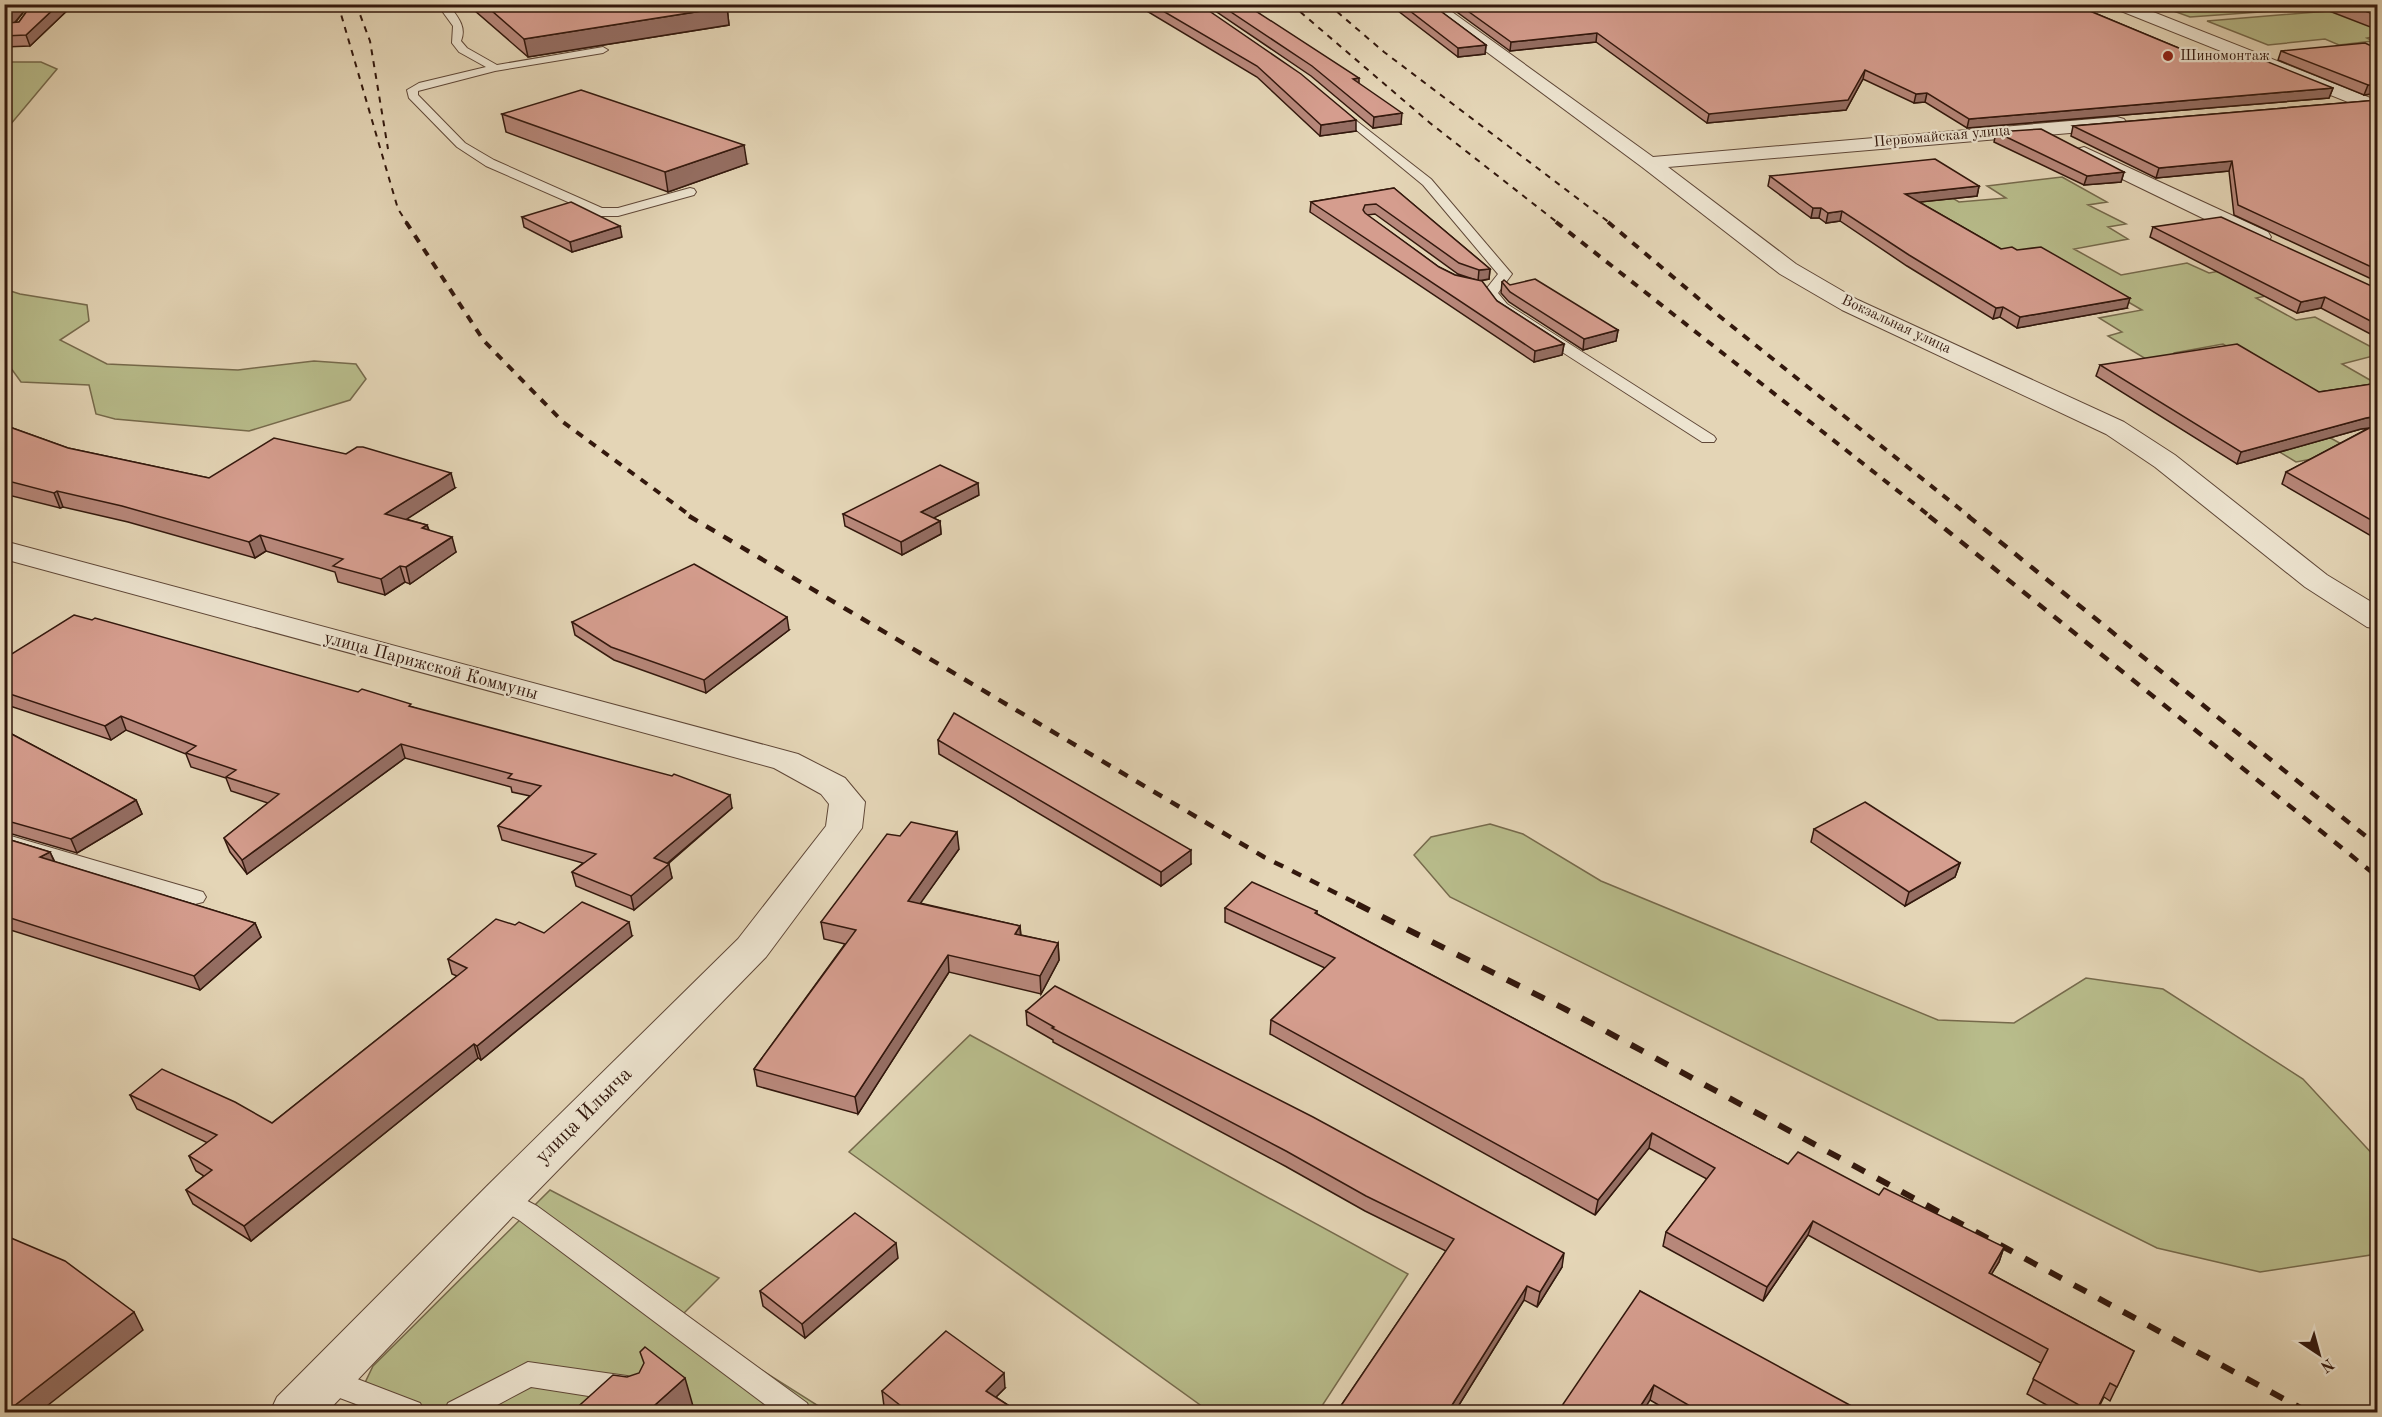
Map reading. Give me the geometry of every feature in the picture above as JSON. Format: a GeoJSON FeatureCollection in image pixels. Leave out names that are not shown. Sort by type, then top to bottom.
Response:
{"type":"FeatureCollection","features":[{"type":"Feature","properties":{"kind":"street","name":"Вокзальная улица"},"geometry":{"type":"LineString","coordinates":[[1430,4],[1788,269],[1850,305],[2115,428],[2165,461],[2316,581],[2378,620]]}},
{"type":"Feature","properties":{"kind":"street"},"geometry":{"type":"LineString","coordinates":[[2117,4],[2373,103]]}},
{"type":"Feature","properties":{"kind":"street"},"geometry":{"type":"LineString","coordinates":[[2318,105],[2373,103]]}},
{"type":"Feature","properties":{"kind":"street","name":"Первомайская улица"},"geometry":{"type":"LineString","coordinates":[[1649,164],[2133,121]]}},
{"type":"Feature","properties":{"kind":"street"},"geometry":{"type":"LineString","coordinates":[[2041,129],[2092,158],[2283,248]]}},
{"type":"Feature","properties":{"kind":"street","name":"улица Парижской Коммуны"},"geometry":{"type":"LineString","coordinates":[[4,550],[786,761],[833,786],[847,802]]}},
{"type":"Feature","properties":{"kind":"street","name":"улица Ильича"},"geometry":{"type":"LineString","coordinates":[[285,1413],[311,1402],[503,1198],[752,948],[844,828],[847,802]]}},
{"type":"Feature","properties":{"kind":"lane"},"geometry":{"type":"LineString","coordinates":[[442,4],[460,28],[456,41],[463,50],[495,68]]}},
{"type":"Feature","properties":{"kind":"lane"},"geometry":{"type":"LineString","coordinates":[[603,50],[495,68],[423,85],[412,90],[412,96],[461,145],[490,163],[600,212],[618,212],[690,192]]}},
{"type":"Feature","properties":{"kind":"lane"},"geometry":{"type":"LineString","coordinates":[[1324,97],[1427,182],[1505,274],[1499,285],[1490,292],[1502,307],[1708,439]]}},
{"type":"Feature","properties":{"kind":"lane"},"geometry":{"type":"LineString","coordinates":[[1477,287],[1499,285]]}},
{"type":"Feature","properties":{"kind":"lane"},"geometry":{"type":"LineString","coordinates":[[4,841],[195,897]]}},
{"type":"Feature","properties":{"kind":"lane"},"geometry":{"type":"LineString","coordinates":[[503,1198],[528,1213],[797,1413]]}},
{"type":"Feature","properties":{"kind":"lane"},"geometry":{"type":"LineString","coordinates":[[458,1413],[528,1374],[636,1391]]}},
{"type":"Feature","properties":{"kind":"lane"},"geometry":{"type":"LineString","coordinates":[[311,1402],[410,1413]]}},
{"type":"Feature","properties":{"kind":"green space"},"geometry":{"type":"Polygon","coordinates":[[[2207,4],[2359,5],[2190,17],[2168,9],[2207,4]]]}},
{"type":"Feature","properties":{"kind":"green space"},"geometry":{"type":"Polygon","coordinates":[[[2329,11],[2377,11],[2377,36],[2367,38],[2373,41],[2339,45],[2325,39],[2268,45],[2207,21],[2329,11]]]}},
{"type":"Feature","properties":{"kind":"green space"},"geometry":{"type":"Polygon","coordinates":[[[5,62],[41,62],[57,69],[5,131],[5,62]]]}},
{"type":"Feature","properties":{"kind":"green space"},"geometry":{"type":"Polygon","coordinates":[[[2062,177],[2107,202],[2088,205],[2126,224],[2108,227],[2128,239],[2074,249],[2121,275],[2187,263],[2209,273],[2247,266],[2295,290],[2256,298],[2296,320],[2315,317],[2377,350],[2377,355],[2342,364],[2377,384],[2347,413],[2302,422],[2377,464],[2312,459],[2296,462],[2219,415],[2310,393],[2223,344],[2174,353],[2164,370],[2108,336],[2122,332],[2099,318],[2142,310],[2104,288],[1998,254],[1871,183],[1931,185],[1959,202],[2006,198],[1987,186],[2062,177]]]}},
{"type":"Feature","properties":{"kind":"green space"},"geometry":{"type":"Polygon","coordinates":[[[4,289],[20,294],[87,305],[89,321],[60,340],[107,364],[238,370],[314,361],[356,364],[366,379],[350,400],[249,431],[115,419],[96,414],[89,385],[21,382],[5,360],[4,289]]]}},
{"type":"Feature","properties":{"kind":"green space"},"geometry":{"type":"Polygon","coordinates":[[[1490,824],[1523,834],[1601,881],[1938,1020],[2014,1023],[2086,978],[2163,989],[2303,1079],[2377,1159],[2377,1254],[2260,1272],[2157,1248],[1450,897],[1414,855],[1431,837],[1490,824]]]}},
{"type":"Feature","properties":{"kind":"green space"},"geometry":{"type":"Polygon","coordinates":[[[970,1035],[1408,1274],[1318,1412],[1210,1412],[849,1152],[970,1035]]]}},
{"type":"Feature","properties":{"kind":"green space"},"geometry":{"type":"Polygon","coordinates":[[[550,1190],[719,1278],[679,1318],[828,1412],[351,1412],[373,1366],[550,1190]]]}},
{"type":"Feature","properties":{"kind":"building"},"geometry":{"type":"Polygon","coordinates":[[[8,4],[17,4],[8,16],[8,23],[19,22],[32,4],[59,4],[26,35],[4,36],[4,8],[8,4]]]}},
{"type":"Feature","properties":{"kind":"building"},"geometry":{"type":"Polygon","coordinates":[[[484,4],[722,4],[727,7],[524,39],[484,4]]]}},
{"type":"Feature","properties":{"kind":"building"},"geometry":{"type":"Polygon","coordinates":[[[1151,4],[1199,4],[1301,74],[1356,120],[1321,125],[1257,66],[1151,4]]]}},
{"type":"Feature","properties":{"kind":"building"},"geometry":{"type":"Polygon","coordinates":[[[1219,4],[1245,4],[1359,78],[1353,79],[1402,113],[1374,117],[1312,66],[1219,4]]]}},
{"type":"Feature","properties":{"kind":"building"},"geometry":{"type":"Polygon","coordinates":[[[1401,4],[1431,4],[1486,45],[1458,48],[1401,4]]]}},
{"type":"Feature","properties":{"kind":"building"},"geometry":{"type":"Polygon","coordinates":[[[1458,4],[2073,4],[2205,59],[2248,54],[2333,88],[1969,119],[1927,93],[1916,94],[1865,70],[1848,100],[1709,114],[1597,33],[1511,42],[1458,4]]]}},
{"type":"Feature","properties":{"kind":"building"},"geometry":{"type":"Polygon","coordinates":[[[2347,4],[2378,4],[2378,16],[2347,4]]]}},
{"type":"Feature","properties":{"kind":"building"},"geometry":{"type":"Polygon","coordinates":[[[2365,43],[2378,49],[2378,85],[2368,85],[2281,51],[2365,43]]]}},
{"type":"Feature","properties":{"kind":"building"},"geometry":{"type":"Polygon","coordinates":[[[581,90],[744,145],[665,172],[502,114],[581,90]]]}},
{"type":"Feature","properties":{"kind":"building"},"geometry":{"type":"Polygon","coordinates":[[[2378,100],[2378,270],[2238,205],[2232,161],[2159,168],[2073,126],[2378,100]]]}},
{"type":"Feature","properties":{"kind":"building"},"geometry":{"type":"Polygon","coordinates":[[[2041,129],[2124,172],[2087,176],[1996,132],[2041,129]]]}},
{"type":"Feature","properties":{"kind":"building"},"geometry":{"type":"Polygon","coordinates":[[[1935,159],[1979,186],[1905,194],[2001,249],[2041,247],[2130,298],[2020,317],[2003,307],[1996,308],[1842,211],[1828,213],[1821,208],[1813,208],[1770,176],[1935,159]]]}},
{"type":"Feature","properties":{"kind":"building"},"geometry":{"type":"Polygon","coordinates":[[[1394,188],[1490,269],[1479,270],[1459,263],[1376,204],[1365,205],[1363,210],[1365,213],[1439,267],[1455,275],[1482,281],[1497,301],[1564,344],[1535,351],[1311,202],[1394,188]]]}},
{"type":"Feature","properties":{"kind":"building"},"geometry":{"type":"Polygon","coordinates":[[[571,202],[620,226],[570,242],[522,217],[571,202]]]}},
{"type":"Feature","properties":{"kind":"building"},"geometry":{"type":"Polygon","coordinates":[[[2221,217],[2378,289],[2378,325],[2325,297],[2301,302],[2153,227],[2221,217]]]}},
{"type":"Feature","properties":{"kind":"building"},"geometry":{"type":"Polygon","coordinates":[[[1535,279],[1618,330],[1584,339],[1510,292],[1502,282],[1504,280],[1510,285],[1535,279]]]}},
{"type":"Feature","properties":{"kind":"building"},"geometry":{"type":"Polygon","coordinates":[[[2237,344],[2319,392],[2378,383],[2378,416],[2241,452],[2100,365],[2237,344]]]}},
{"type":"Feature","properties":{"kind":"building"},"geometry":{"type":"Polygon","coordinates":[[[2377,424],[2378,524],[2286,472],[2377,424]]]}},
{"type":"Feature","properties":{"kind":"building"},"geometry":{"type":"Polygon","coordinates":[[[4,425],[68,448],[209,478],[274,438],[346,454],[357,447],[363,447],[451,473],[385,514],[427,525],[422,528],[452,537],[406,567],[400,566],[381,579],[333,566],[343,559],[260,535],[249,542],[122,506],[57,491],[54,493],[4,480],[4,425]]]}},
{"type":"Feature","properties":{"kind":"building"},"geometry":{"type":"Polygon","coordinates":[[[940,465],[978,483],[921,512],[940,521],[901,542],[843,514],[940,465]]]}},
{"type":"Feature","properties":{"kind":"building"},"geometry":{"type":"Polygon","coordinates":[[[694,564],[787,617],[704,680],[611,647],[572,622],[694,564]]]}},
{"type":"Feature","properties":{"kind":"building"},"geometry":{"type":"Polygon","coordinates":[[[74,615],[92,620],[95,618],[358,692],[362,689],[411,704],[409,706],[672,776],[674,774],[730,795],[654,858],[669,864],[631,896],[572,872],[596,854],[498,826],[541,786],[508,778],[512,774],[401,744],[242,860],[224,838],[279,794],[226,777],[236,770],[186,753],[196,746],[121,716],[105,726],[4,692],[4,656],[7,657],[74,615]]]}},
{"type":"Feature","properties":{"kind":"building"},"geometry":{"type":"Polygon","coordinates":[[[954,713],[1191,850],[1161,872],[938,740],[954,713]]]}},
{"type":"Feature","properties":{"kind":"building"},"geometry":{"type":"Polygon","coordinates":[[[4,730],[136,800],[71,839],[4,820],[4,730]]]}},
{"type":"Feature","properties":{"kind":"building"},"geometry":{"type":"Polygon","coordinates":[[[1865,802],[1960,863],[1909,892],[1814,829],[1865,802]]]}},
{"type":"Feature","properties":{"kind":"building"},"geometry":{"type":"Polygon","coordinates":[[[911,822],[957,832],[908,901],[1020,926],[1015,934],[1058,943],[1040,976],[948,955],[855,1097],[754,1069],[856,930],[821,922],[887,834],[900,836],[911,822]]]}},
{"type":"Feature","properties":{"kind":"building"},"geometry":{"type":"Polygon","coordinates":[[[4,838],[50,852],[40,857],[255,923],[194,976],[4,916],[4,838]]]}},
{"type":"Feature","properties":{"kind":"building"},"geometry":{"type":"Polygon","coordinates":[[[1252,882],[1317,911],[1315,913],[1788,1164],[1798,1152],[1879,1195],[1884,1188],[2004,1247],[1989,1273],[2134,1351],[2117,1387],[2110,1383],[2093,1413],[2033,1379],[2048,1349],[1813,1221],[1767,1287],[1666,1232],[1715,1168],[1652,1133],[1598,1200],[1271,1020],[1335,958],[1225,908],[1252,882]]]}},
{"type":"Feature","properties":{"kind":"building"},"geometry":{"type":"Polygon","coordinates":[[[582,902],[629,922],[477,1046],[474,1044],[244,1226],[186,1190],[212,1170],[189,1156],[217,1135],[130,1095],[162,1069],[235,1102],[272,1123],[467,968],[448,959],[496,919],[515,925],[519,922],[544,933],[582,902]]]}},
{"type":"Feature","properties":{"kind":"building"},"geometry":{"type":"Polygon","coordinates":[[[1055,986],[1313,1117],[1564,1253],[1540,1292],[1527,1286],[1447,1413],[1336,1413],[1454,1239],[1366,1196],[1286,1151],[1052,1028],[1054,1027],[1026,1011],[1055,986]]]}},
{"type":"Feature","properties":{"kind":"building"},"geometry":{"type":"Polygon","coordinates":[[[855,1213],[896,1243],[802,1324],[760,1291],[855,1213]]]}},
{"type":"Feature","properties":{"kind":"building"},"geometry":{"type":"Polygon","coordinates":[[[4,1235],[65,1261],[134,1312],[5,1413],[4,1235]]]}},
{"type":"Feature","properties":{"kind":"building"},"geometry":{"type":"Polygon","coordinates":[[[1640,1291],[1857,1409],[1856,1413],[1702,1413],[1654,1385],[1636,1413],[1557,1413],[1640,1291]]]}},
{"type":"Feature","properties":{"kind":"building"},"geometry":{"type":"Polygon","coordinates":[[[946,1331],[1004,1373],[986,1391],[1020,1413],[910,1413],[882,1391],[946,1331]]]}},
{"type":"Feature","properties":{"kind":"building"},"geometry":{"type":"Polygon","coordinates":[[[645,1347],[685,1378],[646,1413],[571,1413],[613,1375],[627,1377],[639,1373],[644,1363],[640,1352],[645,1347]]]}},
{"type":"Feature","properties":{"kind":"railway"},"geometry":{"type":"LineString","coordinates":[[338,4],[398,209],[407,223]]}},
{"type":"Feature","properties":{"kind":"railway"},"geometry":{"type":"LineString","coordinates":[[356,4],[370,41],[388,149]]}},
{"type":"Feature","properties":{"kind":"railway"},"geometry":{"type":"LineString","coordinates":[[1291,4],[1430,123],[1558,223]]}},
{"type":"Feature","properties":{"kind":"railway"},"geometry":{"type":"LineString","coordinates":[[1328,4],[1384,52],[1610,223]]}},
{"type":"Feature","properties":{"kind":"railway"},"geometry":{"type":"LineString","coordinates":[[406,222],[484,341],[563,422],[692,517]]}},
{"type":"Feature","properties":{"kind":"railway"},"geometry":{"type":"LineString","coordinates":[[1556,222],[1931,517]]}},
{"type":"Feature","properties":{"kind":"railway"},"geometry":{"type":"LineString","coordinates":[[1608,222],[1718,315],[1970,517]]}},
{"type":"Feature","properties":{"kind":"railway"},"geometry":{"type":"LineString","coordinates":[[689,516],[1264,857],[1360,905]]}},
{"type":"Feature","properties":{"kind":"railway"},"geometry":{"type":"LineString","coordinates":[[1929,516],[2378,877]]}},
{"type":"Feature","properties":{"kind":"railway"},"geometry":{"type":"LineString","coordinates":[[1968,516],[2378,846]]}},
{"type":"Feature","properties":{"kind":"railway"},"geometry":{"type":"LineString","coordinates":[[1357,904],[1565,1009],[2308,1412]]}},
{"type":"Feature","properties":{"kind":"place","name":"Шиномонтаж"},"geometry":{"type":"Point","coordinates":[2168,56]}}]}
